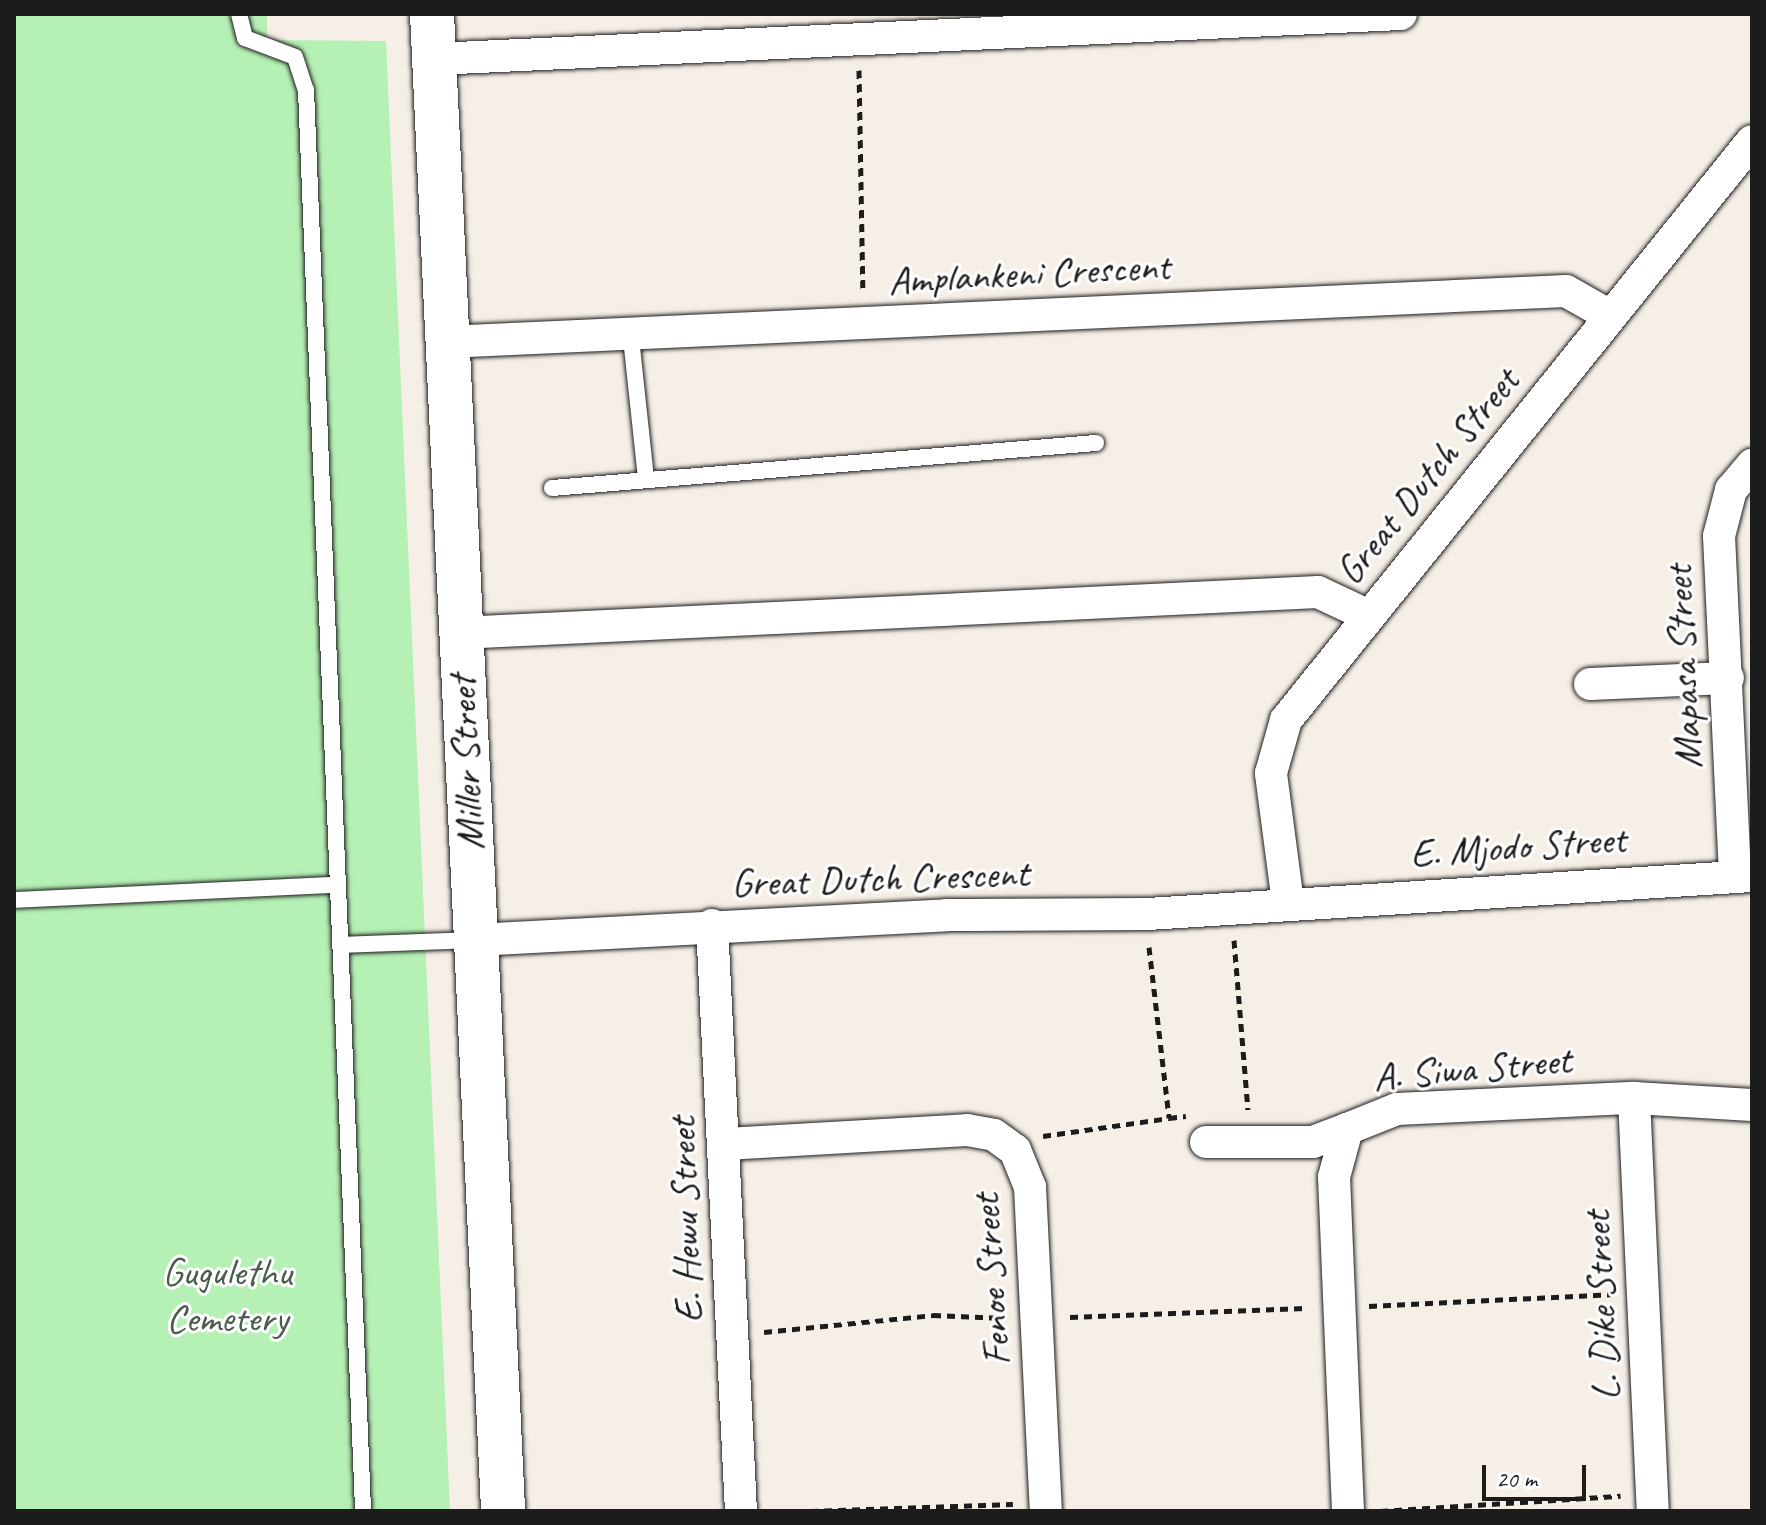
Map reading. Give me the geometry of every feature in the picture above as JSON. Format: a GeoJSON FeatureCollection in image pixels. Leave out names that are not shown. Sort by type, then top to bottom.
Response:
{"type":"FeatureCollection","features":[{"type":"Feature","properties":{"kind":"street","name":"Miller Street"},"geometry":{"type":"LineString","coordinates":[[432,14],[503,1511]]}},
{"type":"Feature","properties":{"kind":"street"},"geometry":{"type":"LineString","coordinates":[[435,59],[1401,14]]}},
{"type":"Feature","properties":{"kind":"street","name":"Great Dutch Street"},"geometry":{"type":"LineString","coordinates":[[1288,903],[1273,754],[1286,720],[1367,615],[1752,141]]}},
{"type":"Feature","properties":{"kind":"street","name":"Amplankeni Crescent"},"geometry":{"type":"LineString","coordinates":[[446,342],[631,338],[1556,291],[1577,294],[1610,316]]}},
{"type":"Feature","properties":{"kind":"street","name":"Mapasa Street"},"geometry":{"type":"LineString","coordinates":[[1743,875],[1719,536],[1731,490],[1752,465]]}},
{"type":"Feature","properties":{"kind":"street"},"geometry":{"type":"LineString","coordinates":[[459,633],[1318,592],[1367,615]]}},
{"type":"Feature","properties":{"kind":"street"},"geometry":{"type":"LineString","coordinates":[[1590,684],[1728,678]]}},
{"type":"Feature","properties":{"kind":"street","name":"E. Mjodo Street"},"geometry":{"type":"LineString","coordinates":[[1288,903],[1743,875]]}},
{"type":"Feature","properties":{"kind":"street","name":"Great Dutch Crescent"},"geometry":{"type":"LineString","coordinates":[[475,940],[712,925],[1148,914],[1288,903]]}},
{"type":"Feature","properties":{"kind":"street","name":"E. Hewu Street"},"geometry":{"type":"LineString","coordinates":[[712,925],[726,1144],[731,1332],[741,1511]]}},
{"type":"Feature","properties":{"kind":"street","name":"A. Siwa Street"},"geometry":{"type":"LineString","coordinates":[[1348,1511],[1334,1168],[1347,1129],[1397,1109],[1634,1098],[1752,1105]]}},
{"type":"Feature","properties":{"kind":"street","name":"L. Dike Street"},"geometry":{"type":"LineString","coordinates":[[1634,1098],[1653,1502]]}},
{"type":"Feature","properties":{"kind":"street"},"geometry":{"type":"LineString","coordinates":[[1206,1142],[1313,1142],[1347,1129]]}},
{"type":"Feature","properties":{"kind":"street","name":"Fenoe Street"},"geometry":{"type":"LineString","coordinates":[[726,1144],[967,1130],[994,1135],[1015,1150],[1030,1187],[1037,1318],[1038,1507]]}},
{"type":"Feature","properties":{"kind":"lane"},"geometry":{"type":"LineString","coordinates":[[239,14],[245,38],[295,57],[306,90],[333,885],[340,945],[363,1511]]}},
{"type":"Feature","properties":{"kind":"lane"},"geometry":{"type":"LineString","coordinates":[[631,338],[646,479]]}},
{"type":"Feature","properties":{"kind":"lane"},"geometry":{"type":"LineString","coordinates":[[552,488],[1096,443]]}},
{"type":"Feature","properties":{"kind":"lane"},"geometry":{"type":"LineString","coordinates":[[14,900],[333,885]]}},
{"type":"Feature","properties":{"kind":"lane"},"geometry":{"type":"LineString","coordinates":[[340,945],[475,940]]}},
{"type":"Feature","properties":{"kind":"path"},"geometry":{"type":"LineString","coordinates":[[858,58],[866,176],[862,305]]}},
{"type":"Feature","properties":{"kind":"path"},"geometry":{"type":"LineString","coordinates":[[1231,907],[1251,1142]]}},
{"type":"Feature","properties":{"kind":"path"},"geometry":{"type":"LineString","coordinates":[[1148,914],[1169,1118]]}},
{"type":"Feature","properties":{"kind":"path"},"geometry":{"type":"LineString","coordinates":[[1015,1150],[1040,1137],[1201,1114],[1206,1142]]}},
{"type":"Feature","properties":{"kind":"path"},"geometry":{"type":"LineString","coordinates":[[731,1332],[874,1326],[933,1315],[1037,1318],[1341,1307],[1500,1296],[1642,1294]]}},
{"type":"Feature","properties":{"kind":"path"},"geometry":{"type":"LineString","coordinates":[[1379,1511],[1653,1502]]}},
{"type":"Feature","properties":{"kind":"path"},"geometry":{"type":"LineString","coordinates":[[810,1511],[1038,1507]]}},
{"type":"Feature","properties":{"kind":"green space","name":"Gugulethu Cemetery"},"geometry":{"type":"Polygon","coordinates":[[[14,14],[267,14],[267,40],[386,41],[450,1511],[14,1511],[14,14]]]}}]}
